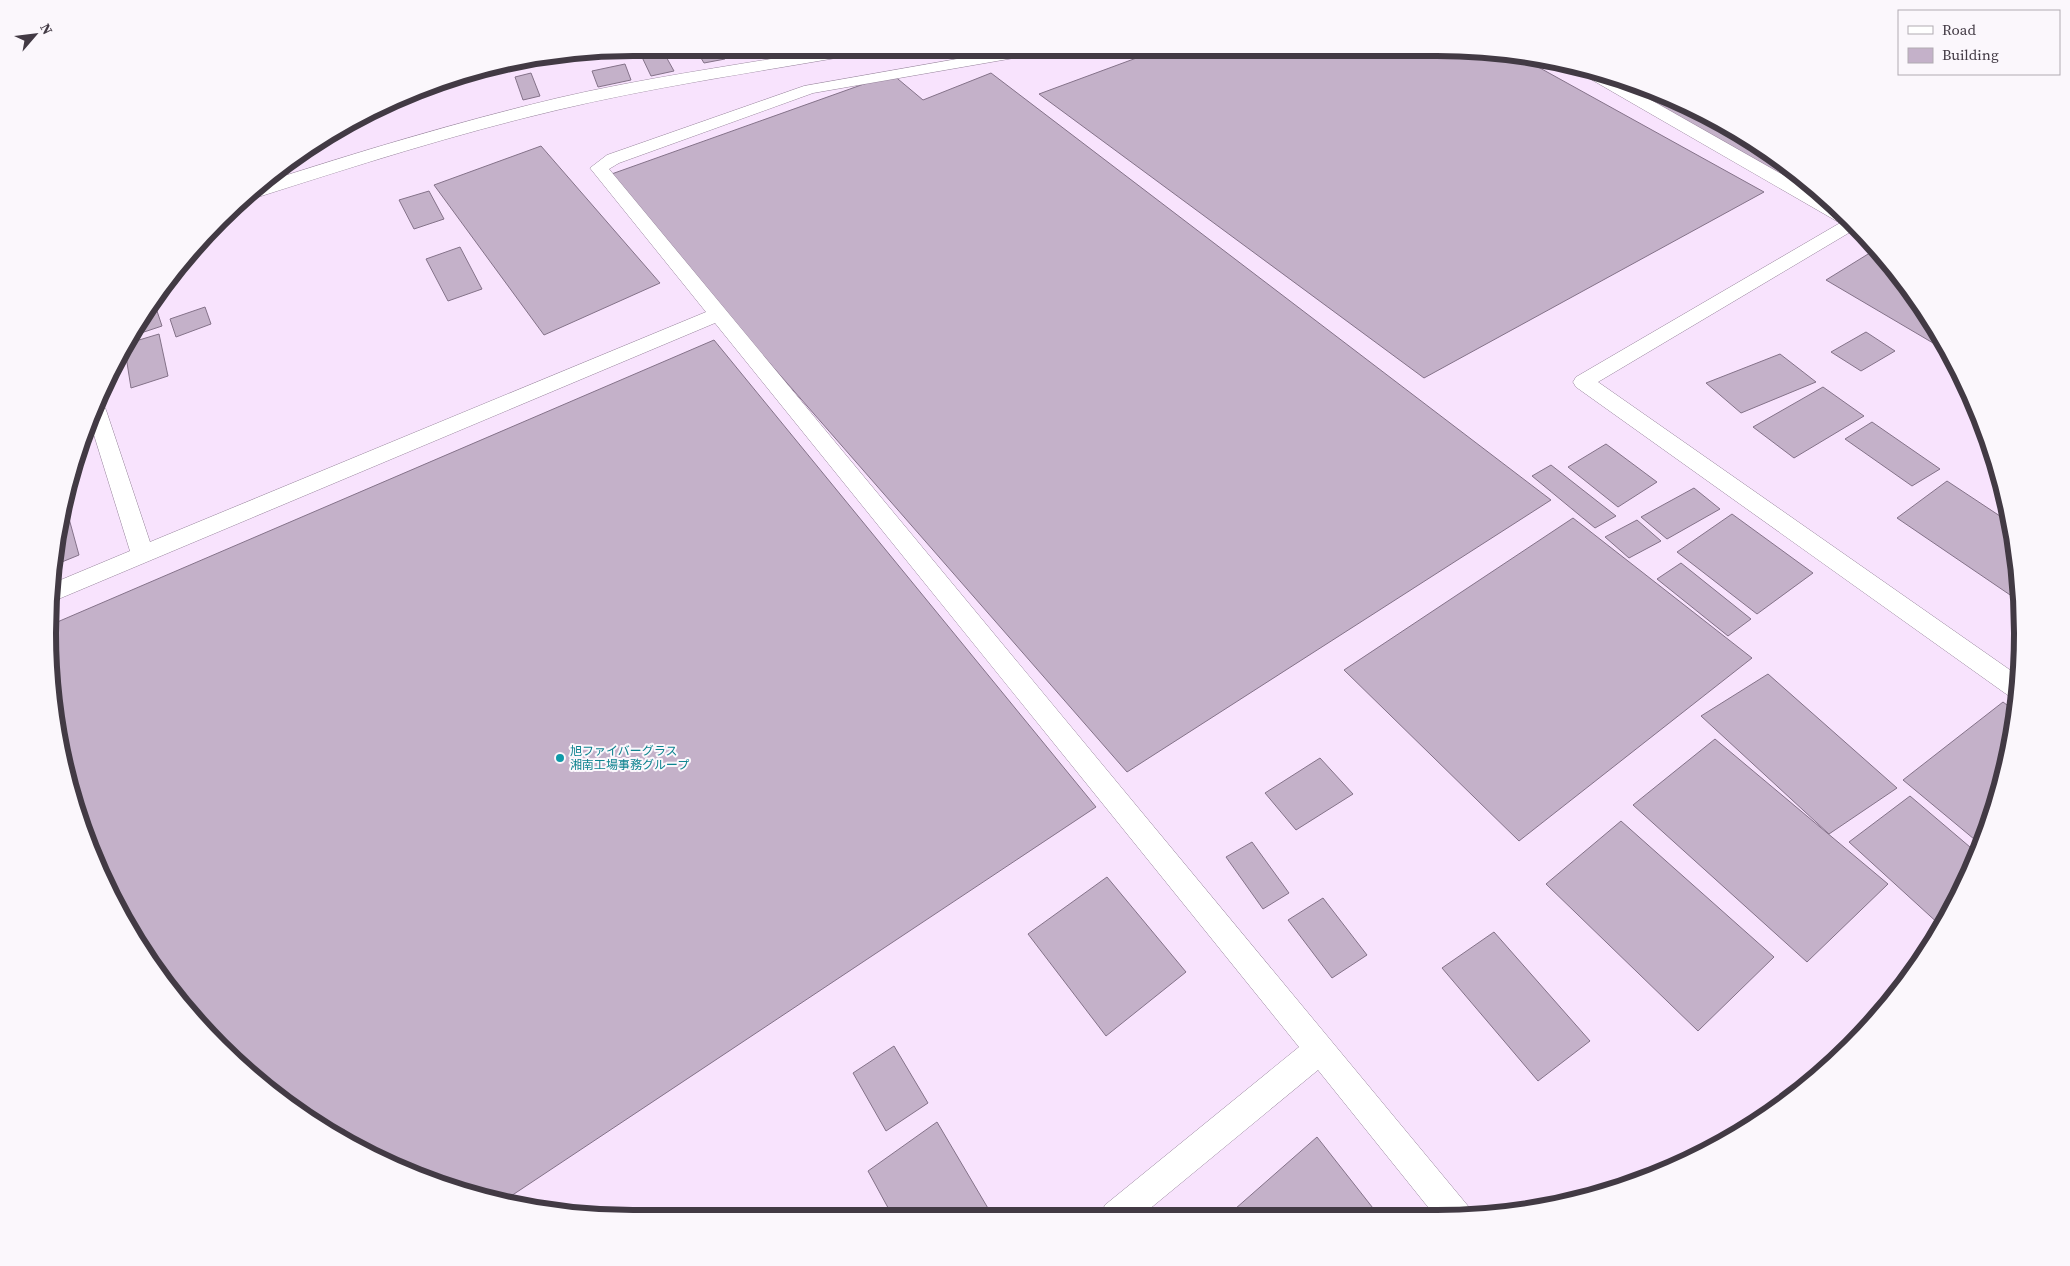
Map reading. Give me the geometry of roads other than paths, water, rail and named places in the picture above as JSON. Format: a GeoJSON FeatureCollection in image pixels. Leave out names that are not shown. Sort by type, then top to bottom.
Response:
{"type":"FeatureCollection","features":[{"type":"Feature","properties":{"kind":"street"},"geometry":{"type":"LineString","coordinates":[[266,189],[521,112],[655,84],[813,56]]}},
{"type":"Feature","properties":{"kind":"lane"},"geometry":{"type":"LineString","coordinates":[[992,56],[810,89],[613,159],[599,168],[1451,1210]]}},
{"type":"Feature","properties":{"kind":"lane"},"geometry":{"type":"LineString","coordinates":[[1608,83],[1827,208]]}},
{"type":"Feature","properties":{"kind":"lane"},"geometry":{"type":"LineString","coordinates":[[1845,225],[1583,382],[2012,684]]}},
{"type":"Feature","properties":{"kind":"lane"},"geometry":{"type":"LineString","coordinates":[[57,591],[718,314]]}},
{"type":"Feature","properties":{"kind":"lane"},"geometry":{"type":"LineString","coordinates":[[98,417],[143,555]]}},
{"type":"Feature","properties":{"kind":"lane"},"geometry":{"type":"LineString","coordinates":[[1123,1210],[1320,1049]]}},
{"type":"Feature","properties":{"kind":"place","name":"旭ファイバーグラス 湘南工場事務グループ"},"geometry":{"type":"Point","coordinates":[560,758]}}]}
